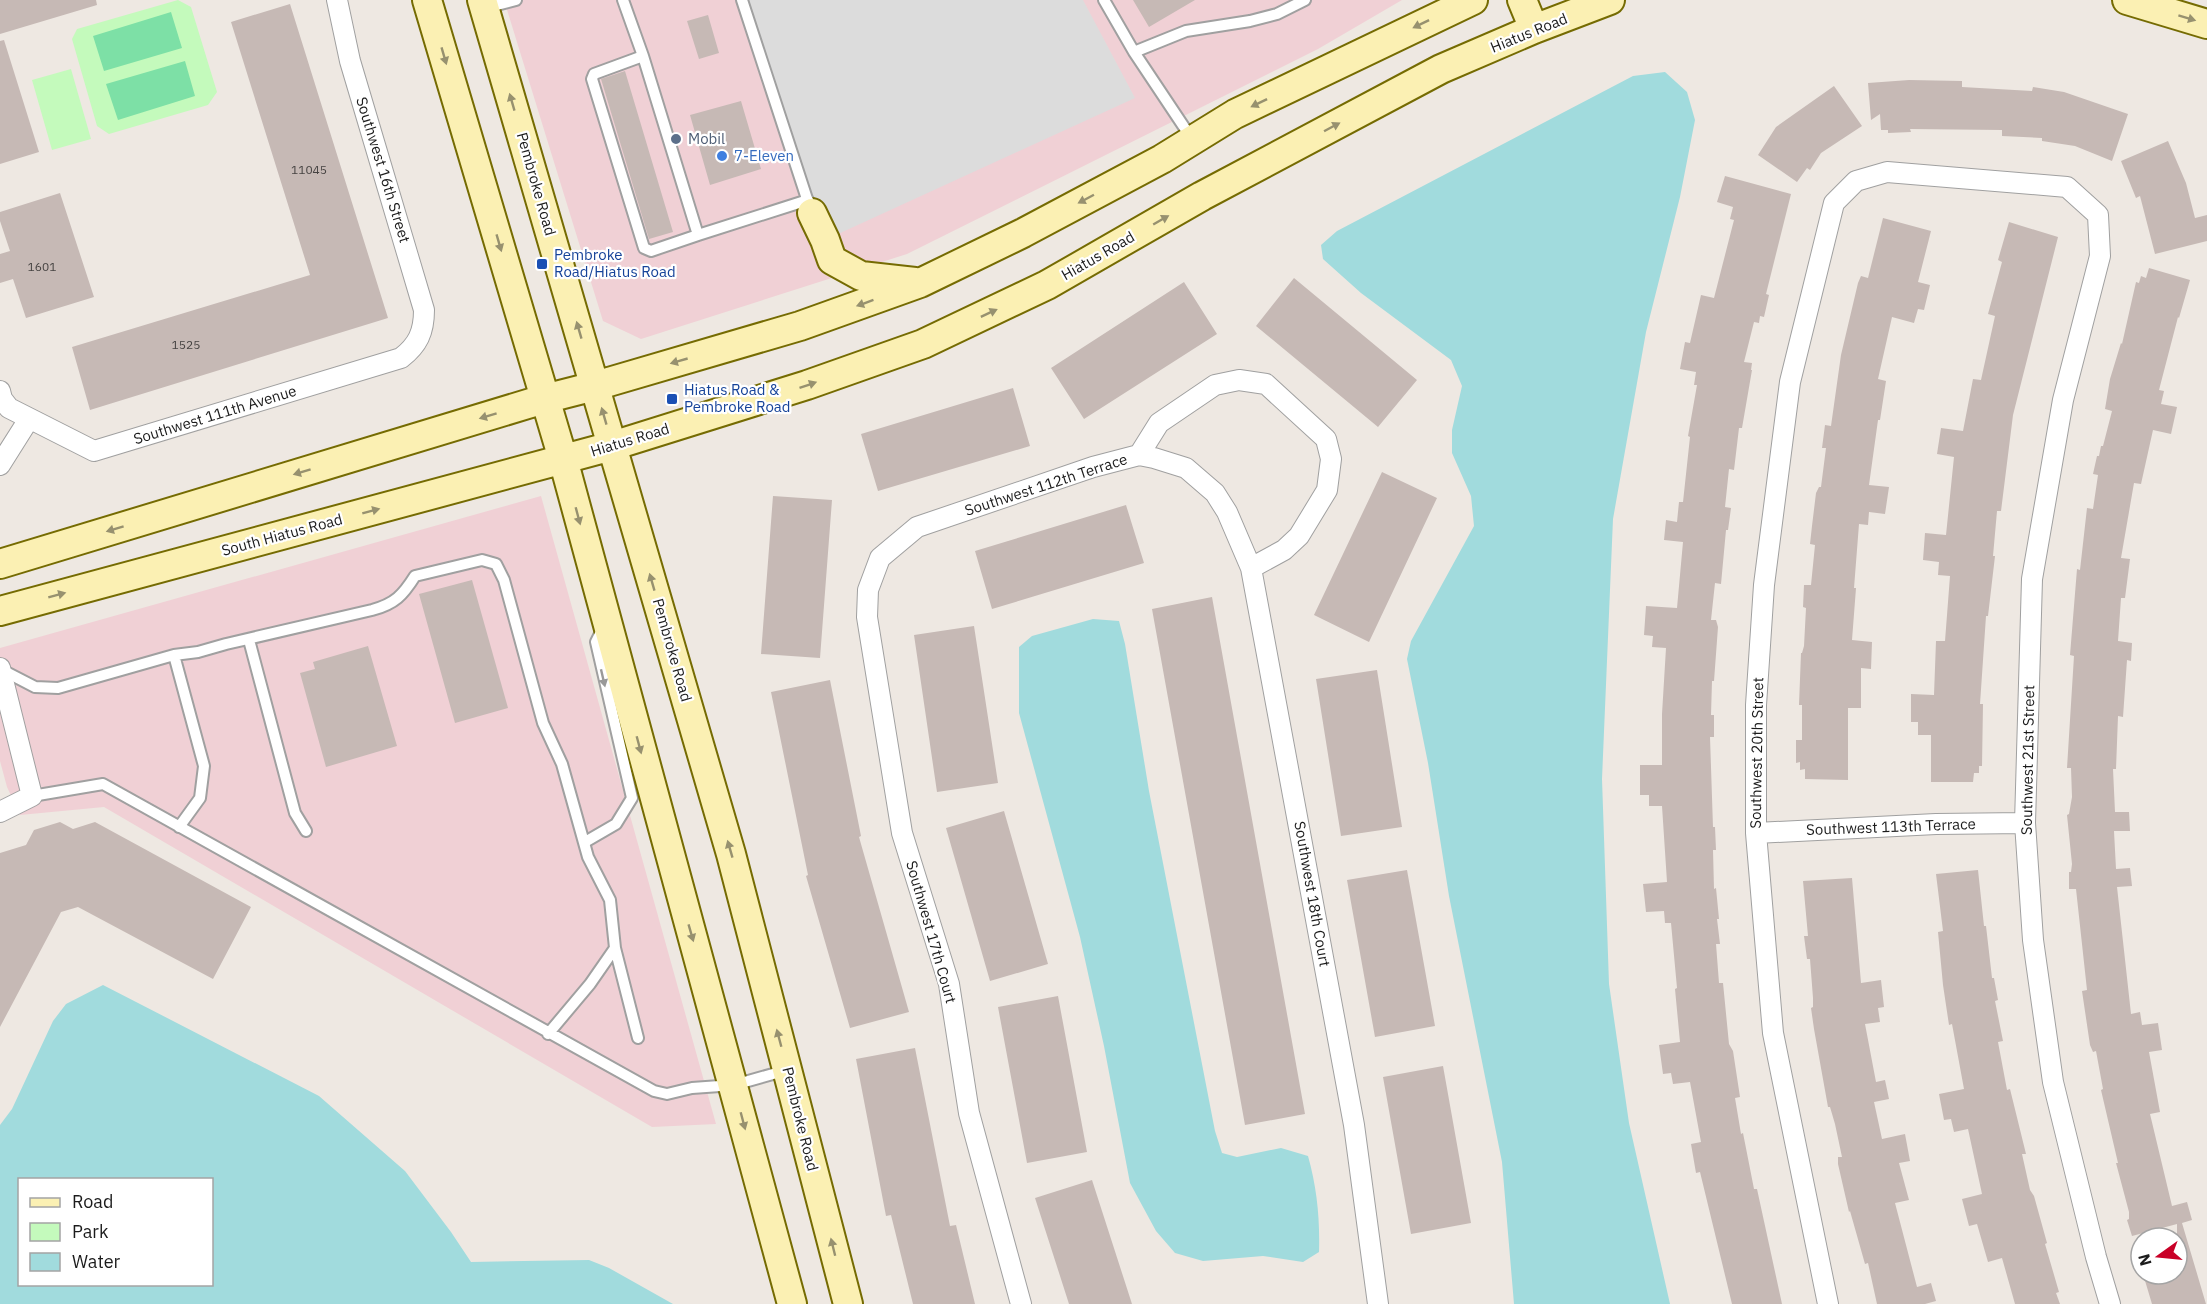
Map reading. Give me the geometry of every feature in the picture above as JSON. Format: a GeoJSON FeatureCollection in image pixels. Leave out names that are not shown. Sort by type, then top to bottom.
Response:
{"type":"FeatureCollection","features":[{"type":"Feature","properties":{"kind":"main road"},"geometry":{"type":"LineString","coordinates":[[427,0],[563,459],[792,1304]]}},
{"type":"Feature","properties":{"kind":"main road"},"geometry":{"type":"LineString","coordinates":[[0,564],[544,399],[800,326],[920,283],[1023,233],[1162,159],[1235,114],[1473,0]]}},
{"type":"Feature","properties":{"kind":"main road"},"geometry":{"type":"LineString","coordinates":[[1522,0],[1534,29]]}},
{"type":"Feature","properties":{"kind":"main road","name":"Hiatus Road"},"geometry":{"type":"LineString","coordinates":[[563,459],[807,386],[923,344],[1047,285],[1202,196],[1441,69],[1534,29],[1610,0]]}},
{"type":"Feature","properties":{"kind":"main road"},"geometry":{"type":"LineString","coordinates":[[2127,0],[2207,24]]}},
{"type":"Feature","properties":{"kind":"main road","name":"Pembroke Road"},"geometry":{"type":"LineString","coordinates":[[483,4],[731,854],[848,1304]]}},
{"type":"Feature","properties":{"kind":"main road"},"geometry":{"type":"LineString","coordinates":[[810,207],[832,260],[861,276],[920,283]]}},
{"type":"Feature","properties":{"kind":"main road","name":"South Hiatus Road"},"geometry":{"type":"LineString","coordinates":[[0,610],[563,459]]}},
{"type":"Feature","properties":{"kind":"street","name":"Southwest 16th Street"},"geometry":{"type":"LineString","coordinates":[[337,0],[350,61],[424,310],[424,325],[420,339]]}},
{"type":"Feature","properties":{"kind":"street","name":"Southwest 20th Street"},"geometry":{"type":"LineString","coordinates":[[1828,1304],[1773,1034],[1756,833],[1756,705],[1764,585],[1790,382],[1834,203],[1856,181],[1887,172],[2067,187],[2098,215]]}},
{"type":"Feature","properties":{"kind":"street","name":"Southwest 21st Street"},"geometry":{"type":"LineString","coordinates":[[2098,215],[2100,256],[2063,400],[2032,579],[2025,823],[2033,939],[2053,1082],[2096,1257],[2110,1304]]}},
{"type":"Feature","properties":{"kind":"street","name":"Southwest 111th Avenue"},"geometry":{"type":"LineString","coordinates":[[3,400],[29,419],[94,451],[401,358],[413,349],[420,339]]}},
{"type":"Feature","properties":{"kind":"street"},"geometry":{"type":"LineString","coordinates":[[1139,455],[1159,423],[1215,385],[1239,380],[1266,384],[1326,439],[1331,459],[1327,490],[1299,536],[1284,550],[1251,568]]}},
{"type":"Feature","properties":{"kind":"street"},"geometry":{"type":"LineString","coordinates":[[0,465],[29,419]]}},
{"type":"Feature","properties":{"kind":"street","name":"Southwest 112th Terrace"},"geometry":{"type":"LineString","coordinates":[[880,558],[917,527],[1093,467],[1139,455],[1186,468],[1215,493]]}},
{"type":"Feature","properties":{"kind":"street","name":"Southwest 18th Court"},"geometry":{"type":"LineString","coordinates":[[1215,493],[1227,512],[1251,568],[1354,1125],[1378,1304]]}},
{"type":"Feature","properties":{"kind":"street","name":"Southwest 17th Court"},"geometry":{"type":"LineString","coordinates":[[880,558],[868,590],[867,617],[902,833],[950,984],[969,1113],[1021,1304]]}},
{"type":"Feature","properties":{"kind":"street"},"geometry":{"type":"LineString","coordinates":[[0,668],[32,796],[0,812]]}},
{"type":"Feature","properties":{"kind":"street","name":"Southwest 113th Terrace"},"geometry":{"type":"LineString","coordinates":[[1756,833],[1936,824],[2025,823]]}},
{"type":"Feature","properties":{"kind":"lane"},"geometry":{"type":"LineString","coordinates":[[483,4],[516,0]]}},
{"type":"Feature","properties":{"kind":"lane"},"geometry":{"type":"LineString","coordinates":[[623,0],[699,235]]}},
{"type":"Feature","properties":{"kind":"lane"},"geometry":{"type":"LineString","coordinates":[[643,56],[594,74],[592,79],[644,248],[651,251],[699,235],[810,207],[742,0]]}},
{"type":"Feature","properties":{"kind":"lane"},"geometry":{"type":"LineString","coordinates":[[1104,0],[1134,52],[1192,140]]}},
{"type":"Feature","properties":{"kind":"lane"},"geometry":{"type":"LineString","coordinates":[[1134,52],[1186,31],[1268,16],[1305,0]]}},
{"type":"Feature","properties":{"kind":"lane"},"geometry":{"type":"LineString","coordinates":[[0,668],[35,687],[58,688],[174,655],[198,652],[387,606],[404,593],[415,576],[482,560],[496,564],[504,580],[543,723],[562,764],[588,857],[610,900],[615,948],[638,1038]]}},
{"type":"Feature","properties":{"kind":"lane"},"geometry":{"type":"LineString","coordinates":[[585,842],[616,824],[632,798],[597,642],[606,622]]}},
{"type":"Feature","properties":{"kind":"lane"},"geometry":{"type":"LineString","coordinates":[[249,640],[295,813],[306,831]]}},
{"type":"Feature","properties":{"kind":"lane"},"geometry":{"type":"LineString","coordinates":[[174,655],[204,766],[200,798],[179,827]]}},
{"type":"Feature","properties":{"kind":"lane"},"geometry":{"type":"LineString","coordinates":[[32,796],[102,784],[654,1091],[667,1094],[692,1088],[734,1085],[787,1070]]}},
{"type":"Feature","properties":{"kind":"lane"},"geometry":{"type":"LineString","coordinates":[[548,1034],[590,984],[615,948]]}},
{"type":"Feature","properties":{"kind":"shaded area"},"geometry":{"type":"Polygon","coordinates":[[[504,0],[1402,0],[1318,49],[907,254],[641,339],[603,321],[504,0]]]}},
{"type":"Feature","properties":{"kind":"shaded area"},"geometry":{"type":"Polygon","coordinates":[[[742,0],[1083,0],[1135,98],[825,240],[742,0]]]}},
{"type":"Feature","properties":{"kind":"shaded area"},"geometry":{"type":"Polygon","coordinates":[[[541,496],[716,1124],[652,1127],[104,807],[20,815],[7,787],[0,761],[0,648],[541,496]]]}},
{"type":"Feature","properties":{"kind":"green space"},"geometry":{"type":"Polygon","coordinates":[[[178,0],[191,7],[217,92],[208,105],[109,134],[97,126],[72,39],[77,29],[178,0]]]}},
{"type":"Feature","properties":{"kind":"green space"},"geometry":{"type":"Polygon","coordinates":[[[171,12],[182,48],[104,71],[93,36],[171,12]]]}},
{"type":"Feature","properties":{"kind":"green space"},"geometry":{"type":"Polygon","coordinates":[[[185,61],[195,96],[118,120],[106,84],[185,61]]]}},
{"type":"Feature","properties":{"kind":"green space"},"geometry":{"type":"Polygon","coordinates":[[[71,69],[91,139],[52,150],[32,80],[71,69]]]}},
{"type":"Feature","properties":{"kind":"water"},"geometry":{"type":"Polygon","coordinates":[[[1665,72],[1687,92],[1695,120],[1680,197],[1646,332],[1613,519],[1602,779],[1609,984],[1629,1123],[1670,1304],[1514,1304],[1502,1162],[1449,896],[1428,763],[1407,659],[1411,641],[1474,526],[1471,496],[1452,453],[1452,430],[1462,386],[1451,360],[1361,293],[1323,259],[1321,245],[1337,231],[1633,76],[1665,72]]]}},
{"type":"Feature","properties":{"kind":"water"},"geometry":{"type":"Polygon","coordinates":[[[1093,619],[1119,621],[1125,644],[1149,791],[1215,1131],[1222,1153],[1237,1157],[1281,1148],[1308,1156],[1317,1204],[1319,1252],[1303,1262],[1263,1256],[1203,1261],[1175,1253],[1156,1231],[1130,1183],[1104,1046],[1080,937],[1019,713],[1019,647],[1032,636],[1093,619]]]}},
{"type":"Feature","properties":{"kind":"water"},"geometry":{"type":"Polygon","coordinates":[[[103,985],[319,1096],[405,1171],[471,1262],[589,1260],[609,1268],[673,1304],[0,1304],[0,1125],[12,1109],[53,1021],[66,1004],[103,985]]]}},
{"type":"Feature","properties":{"kind":"building"},"geometry":{"type":"Polygon","coordinates":[[[0,0],[96,0],[97,5],[0,34],[0,0]]]}},
{"type":"Feature","properties":{"kind":"building"},"geometry":{"type":"Polygon","coordinates":[[[1133,0],[1195,0],[1149,27],[1133,0]]]}},
{"type":"Feature","properties":{"kind":"building"},"geometry":{"type":"Polygon","coordinates":[[[290,4],[388,318],[90,410],[72,347],[310,275],[231,22],[290,4]]]}},
{"type":"Feature","properties":{"kind":"building"},"geometry":{"type":"Polygon","coordinates":[[[708,15],[719,53],[699,59],[687,21],[708,15]]]}},
{"type":"Feature","properties":{"kind":"building"},"geometry":{"type":"Polygon","coordinates":[[[4,40],[39,152],[0,164],[0,41],[4,40]]]}},
{"type":"Feature","properties":{"kind":"building"},"geometry":{"type":"Polygon","coordinates":[[[625,71],[673,232],[649,239],[601,79],[625,71]]]}},
{"type":"Feature","properties":{"kind":"building"},"geometry":{"type":"Polygon","coordinates":[[[1909,80],[1962,81],[1962,87],[2032,91],[2033,87],[2064,92],[2128,114],[2112,161],[2075,146],[2042,141],[2042,138],[2002,136],[2002,130],[1910,129],[1911,132],[1888,133],[1888,130],[1881,130],[1880,114],[1871,120],[1868,83],[1909,80]]]}},
{"type":"Feature","properties":{"kind":"building"},"geometry":{"type":"Polygon","coordinates":[[[1834,86],[1862,126],[1821,153],[1810,170],[1807,168],[1797,182],[1758,155],[1776,127],[1834,86]]]}},
{"type":"Feature","properties":{"kind":"building"},"geometry":{"type":"Polygon","coordinates":[[[741,101],[761,169],[710,185],[690,115],[741,101]]]}},
{"type":"Feature","properties":{"kind":"building"},"geometry":{"type":"Polygon","coordinates":[[[2168,141],[2186,183],[2195,218],[2207,215],[2207,241],[2155,254],[2140,196],[2136,198],[2121,161],[2168,141]]]}},
{"type":"Feature","properties":{"kind":"building"},"geometry":{"type":"Polygon","coordinates":[[[1725,176],[1791,194],[1766,294],[1769,295],[1764,317],[1760,316],[1759,323],[1754,322],[1744,362],[1752,363],[1752,370],[1742,428],[1739,428],[1734,470],[1729,469],[1725,507],[1731,508],[1728,530],[1726,530],[1721,584],[1715,583],[1711,620],[1716,620],[1718,627],[1714,681],[1712,681],[1711,715],[1714,715],[1714,737],[1710,737],[1716,850],[1713,850],[1714,889],[1716,888],[1720,944],[1716,944],[1719,983],[1723,983],[1729,1044],[1733,1051],[1740,1097],[1735,1098],[1741,1134],[1743,1133],[1754,1189],[1757,1189],[1782,1304],[1732,1304],[1700,1172],[1696,1173],[1691,1144],[1701,1142],[1690,1082],[1673,1084],[1671,1073],[1663,1074],[1659,1045],[1680,1042],[1671,923],[1665,923],[1664,911],[1646,912],[1643,884],[1667,882],[1662,806],[1649,806],[1649,795],[1640,795],[1640,765],[1662,765],[1666,648],[1652,647],[1653,636],[1644,635],[1646,606],[1677,608],[1683,542],[1664,540],[1666,520],[1677,522],[1679,502],[1683,502],[1690,437],[1688,436],[1697,385],[1694,385],[1696,372],[1680,369],[1685,342],[1690,343],[1701,295],[1714,298],[1734,220],[1730,219],[1733,207],[1717,202],[1725,176]]]}},
{"type":"Feature","properties":{"kind":"building"},"geometry":{"type":"Polygon","coordinates":[[[60,193],[94,297],[26,318],[13,279],[0,283],[0,254],[10,251],[0,221],[0,212],[60,193]]]}},
{"type":"Feature","properties":{"kind":"building"},"geometry":{"type":"Polygon","coordinates":[[[1883,218],[1931,231],[1918,282],[1930,285],[1924,310],[1918,309],[1914,323],[1892,317],[1878,379],[1886,381],[1869,485],[1889,487],[1885,514],[1869,512],[1868,525],[1859,524],[1852,640],[1872,642],[1871,669],[1861,668],[1861,708],[1848,708],[1848,780],[1805,779],[1805,769],[1800,770],[1800,762],[1796,763],[1796,740],[1802,740],[1802,705],[1799,705],[1806,608],[1803,607],[1804,585],[1811,585],[1815,545],[1810,544],[1816,493],[1821,487],[1826,448],[1822,448],[1825,425],[1831,426],[1841,355],[1858,283],[1861,276],[1868,278],[1883,218]]]}},
{"type":"Feature","properties":{"kind":"building"},"geometry":{"type":"Polygon","coordinates":[[[2009,222],[2058,237],[2013,415],[2001,511],[1997,511],[1993,556],[1995,556],[1988,616],[1986,616],[1980,704],[1983,704],[1982,766],[1979,766],[1979,773],[1974,773],[1973,782],[1931,782],[1931,735],[1918,735],[1918,722],[1911,722],[1911,694],[1934,695],[1936,641],[1945,641],[1950,576],[1938,575],[1939,562],[1923,560],[1925,533],[1946,535],[1954,457],[1937,454],[1941,428],[1963,431],[1973,379],[1981,380],[1995,316],[1988,314],[2002,262],[1998,260],[2009,222]]]}},
{"type":"Feature","properties":{"kind":"building"},"geometry":{"type":"Polygon","coordinates":[[[2149,268],[2190,280],[2159,390],[2164,391],[2161,404],[2177,407],[2171,434],[2153,430],[2141,484],[2134,483],[2121,558],[2130,559],[2125,598],[2121,598],[2118,641],[2132,643],[2131,661],[2127,660],[2123,717],[2118,716],[2116,769],[2113,769],[2115,812],[2129,812],[2130,831],[2114,831],[2116,869],[2130,868],[2132,886],[2117,887],[2131,1014],[2140,1012],[2142,1025],[2158,1023],[2162,1050],[2149,1052],[2160,1112],[2150,1114],[2172,1206],[2187,1202],[2192,1220],[2182,1223],[2183,1226],[2177,1226],[2177,1224],[2129,1226],[2127,1220],[2129,1212],[2101,1090],[2103,1089],[2096,1051],[2093,1052],[2090,1045],[2082,991],[2087,990],[2076,889],[2069,889],[2069,872],[2071,872],[2072,864],[2067,815],[2072,797],[2071,768],[2067,768],[2074,656],[2070,655],[2077,569],[2080,570],[2087,508],[2093,509],[2098,475],[2093,474],[2112,411],[2105,409],[2110,379],[2122,344],[2136,282],[2139,283],[2141,276],[2146,278],[2149,268]]]}},
{"type":"Feature","properties":{"kind":"building"},"geometry":{"type":"Polygon","coordinates":[[[1294,278],[1417,380],[1378,427],[1256,326],[1294,278]]]}},
{"type":"Feature","properties":{"kind":"building"},"geometry":{"type":"Polygon","coordinates":[[[1184,282],[1217,334],[1084,419],[1051,368],[1184,282]]]}},
{"type":"Feature","properties":{"kind":"building"},"geometry":{"type":"Polygon","coordinates":[[[1013,388],[1030,446],[878,491],[861,434],[1013,388]]]}},
{"type":"Feature","properties":{"kind":"building"},"geometry":{"type":"Polygon","coordinates":[[[1382,472],[1437,498],[1369,642],[1314,615],[1382,472]]]}},
{"type":"Feature","properties":{"kind":"building"},"geometry":{"type":"Polygon","coordinates":[[[773,496],[832,500],[820,658],[761,654],[773,496]]]}},
{"type":"Feature","properties":{"kind":"building"},"geometry":{"type":"Polygon","coordinates":[[[1126,505],[1144,563],[992,609],[975,551],[1126,505]]]}},
{"type":"Feature","properties":{"kind":"building"},"geometry":{"type":"Polygon","coordinates":[[[472,580],[508,708],[455,723],[419,594],[472,580]]]}},
{"type":"Feature","properties":{"kind":"building"},"geometry":{"type":"Polygon","coordinates":[[[1212,597],[1305,1114],[1245,1125],[1152,609],[1212,597]]]}},
{"type":"Feature","properties":{"kind":"building"},"geometry":{"type":"Polygon","coordinates":[[[974,626],[998,783],[937,792],[914,635],[974,626]]]}},
{"type":"Feature","properties":{"kind":"building"},"geometry":{"type":"Polygon","coordinates":[[[368,646],[397,746],[326,767],[300,673],[315,669],[313,662],[368,646]]]}},
{"type":"Feature","properties":{"kind":"building"},"geometry":{"type":"Polygon","coordinates":[[[1377,670],[1402,827],[1341,836],[1316,679],[1377,670]]]}},
{"type":"Feature","properties":{"kind":"building"},"geometry":{"type":"Polygon","coordinates":[[[830,680],[861,836],[859,837],[909,1012],[850,1028],[806,876],[808,875],[771,692],[830,680]]]}},
{"type":"Feature","properties":{"kind":"building"},"geometry":{"type":"Polygon","coordinates":[[[1004,811],[1048,964],[990,981],[946,828],[1004,811]]]}},
{"type":"Feature","properties":{"kind":"building"},"geometry":{"type":"Polygon","coordinates":[[[60,822],[73,829],[95,822],[251,907],[213,979],[78,907],[61,912],[0,1027],[0,853],[26,845],[34,830],[60,822]]]}},
{"type":"Feature","properties":{"kind":"building"},"geometry":{"type":"Polygon","coordinates":[[[1407,870],[1435,1026],[1375,1037],[1347,880],[1407,870]]]}},
{"type":"Feature","properties":{"kind":"building"},"geometry":{"type":"Polygon","coordinates":[[[1978,870],[1992,978],[1994,978],[1998,1000],[1995,1001],[2003,1041],[1998,1042],[2007,1090],[2010,1089],[2026,1154],[2022,1154],[2030,1190],[2034,1196],[2047,1243],[2045,1244],[2059,1292],[2056,1293],[2060,1304],[2015,1304],[2002,1258],[1988,1262],[1977,1224],[1969,1226],[1962,1199],[1982,1194],[1968,1129],[1954,1132],[1951,1119],[1944,1120],[1939,1094],[1964,1089],[1952,1024],[1949,1025],[1943,985],[1938,932],[1943,931],[1936,874],[1978,870]]]}},
{"type":"Feature","properties":{"kind":"building"},"geometry":{"type":"Polygon","coordinates":[[[1852,878],[1861,983],[1881,980],[1884,1007],[1878,1008],[1880,1022],[1865,1024],[1876,1082],[1885,1080],[1889,1099],[1874,1102],[1882,1139],[1905,1134],[1910,1161],[1899,1163],[1909,1200],[1895,1203],[1917,1287],[1931,1283],[1936,1301],[1925,1304],[1877,1304],[1868,1263],[1865,1264],[1849,1212],[1838,1164],[1838,1157],[1842,1157],[1835,1124],[1830,1107],[1828,1107],[1814,1029],[1810,959],[1807,959],[1804,936],[1808,936],[1803,881],[1852,878]]]}},
{"type":"Feature","properties":{"kind":"building"},"geometry":{"type":"Polygon","coordinates":[[[1058,996],[1087,1152],[1027,1163],[998,1007],[1058,996]]]}},
{"type":"Feature","properties":{"kind":"building"},"geometry":{"type":"Polygon","coordinates":[[[915,1048],[950,1226],[956,1225],[975,1304],[913,1304],[891,1215],[886,1216],[856,1059],[915,1048]]]}},
{"type":"Feature","properties":{"kind":"building"},"geometry":{"type":"Polygon","coordinates":[[[1443,1066],[1471,1223],[1411,1234],[1383,1077],[1443,1066]]]}},
{"type":"Feature","properties":{"kind":"building"},"geometry":{"type":"Polygon","coordinates":[[[1092,1180],[1132,1304],[1069,1304],[1035,1198],[1092,1180]]]}},
{"type":"Feature","properties":{"kind":"building"},"geometry":{"type":"Polygon","coordinates":[[[2189,1247],[2206,1304],[2152,1304],[2147,1286],[2189,1286],[2189,1247]]]}},
{"type":"Feature","properties":{"kind":"place","name":"Mobil"},"geometry":{"type":"Point","coordinates":[676,139]}},
{"type":"Feature","properties":{"kind":"place","name":"7-Eleven"},"geometry":{"type":"Point","coordinates":[722,156]}},
{"type":"Feature","properties":{"kind":"place","name":"Pembroke Road/Hiatus Road"},"geometry":{"type":"Point","coordinates":[542,264]}},
{"type":"Feature","properties":{"kind":"place","name":"Hiatus Road & Pembroke Road"},"geometry":{"type":"Point","coordinates":[672,399]}}]}
